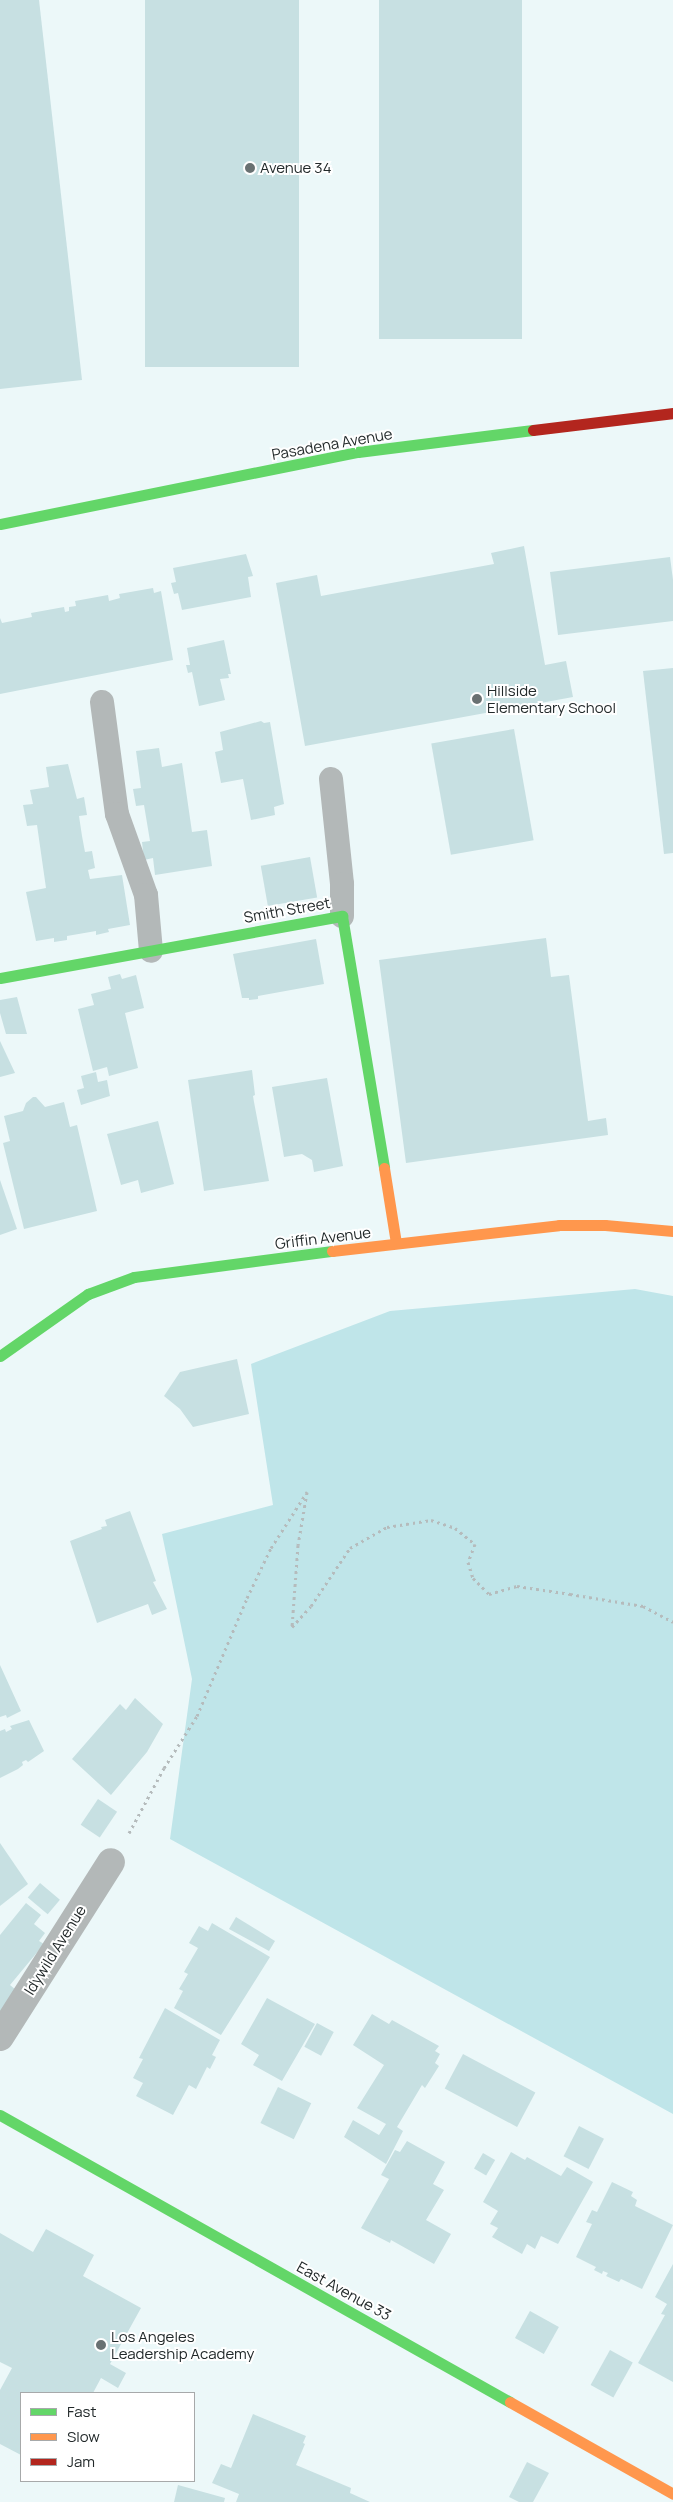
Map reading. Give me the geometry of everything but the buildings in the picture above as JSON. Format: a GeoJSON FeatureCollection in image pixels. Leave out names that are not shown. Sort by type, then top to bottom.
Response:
{"type":"FeatureCollection","features":[{"type":"Feature","properties":{"kind":"street","name":"Pasadena Avenue"},"geometry":{"type":"LineString","coordinates":[[0,524],[358,452],[673,413]]}},
{"type":"Feature","properties":{"kind":"street","name":"Smith Street"},"geometry":{"type":"LineString","coordinates":[[0,978],[342,916],[396,1243]]}},
{"type":"Feature","properties":{"kind":"street","name":"Griffin Avenue"},"geometry":{"type":"LineString","coordinates":[[0,1356],[88,1294],[134,1277],[396,1243],[559,1226],[605,1225],[673,1231]]}},
{"type":"Feature","properties":{"kind":"street","name":"Idywild Avenue"},"geometry":{"type":"LineString","coordinates":[[0,2038],[111,1862]]}},
{"type":"Feature","properties":{"kind":"street","name":"East Avenue 33"},"geometry":{"type":"LineString","coordinates":[[0,2115],[673,2494]]}},
{"type":"Feature","properties":{"kind":"lane"},"geometry":{"type":"LineString","coordinates":[[102,702],[117,814],[146,895],[150,951]]}},
{"type":"Feature","properties":{"kind":"lane"},"geometry":{"type":"LineString","coordinates":[[331,779],[342,884],[342,916]]}},
{"type":"Feature","properties":{"kind":"path"},"geometry":{"type":"LineString","coordinates":[[111,1862],[131,1830],[164,1768],[197,1716],[267,1556],[307,1492],[298,1545],[292,1627],[311,1606],[350,1548],[387,1527],[431,1520],[455,1528],[476,1544],[468,1562],[473,1578],[489,1594],[517,1586],[579,1595],[643,1606],[673,1622]]}},
{"type":"Feature","properties":{"kind":"shaded area"},"geometry":{"type":"Polygon","coordinates":[[[635,1289],[673,1296],[673,2114],[170,1839],[192,1679],[162,1534],[273,1505],[251,1364],[390,1311],[635,1289]]]}},
{"type":"Feature","properties":{"kind":"traffic: fast"},"geometry":{"type":"LineString","coordinates":[[0,524],[358,452],[533,430]]}},
{"type":"Feature","properties":{"kind":"traffic: fast"},"geometry":{"type":"LineString","coordinates":[[0,978],[342,916],[384,1168]]}},
{"type":"Feature","properties":{"kind":"traffic: fast"},"geometry":{"type":"LineString","coordinates":[[0,1356],[88,1294],[134,1277],[332,1251]]}},
{"type":"Feature","properties":{"kind":"traffic: fast"},"geometry":{"type":"LineString","coordinates":[[0,2115],[510,2402]]}},
{"type":"Feature","properties":{"kind":"traffic: slow"},"geometry":{"type":"LineString","coordinates":[[384,1168],[396,1243]]}},
{"type":"Feature","properties":{"kind":"traffic: slow"},"geometry":{"type":"LineString","coordinates":[[332,1251],[559,1225],[605,1225],[673,1231]]}},
{"type":"Feature","properties":{"kind":"traffic: slow"},"geometry":{"type":"LineString","coordinates":[[510,2402],[673,2494]]}},
{"type":"Feature","properties":{"kind":"traffic: jam"},"geometry":{"type":"LineString","coordinates":[[533,430],[673,413]]}},
{"type":"Feature","properties":{"kind":"place","name":"Avenue 34"},"geometry":{"type":"Point","coordinates":[250,168]}},
{"type":"Feature","properties":{"kind":"place","name":"Hillside Elementary School"},"geometry":{"type":"Point","coordinates":[477,699]}},
{"type":"Feature","properties":{"kind":"place","name":"Los Angeles Leadership Academy"},"geometry":{"type":"Point","coordinates":[101,2345]}}]}
